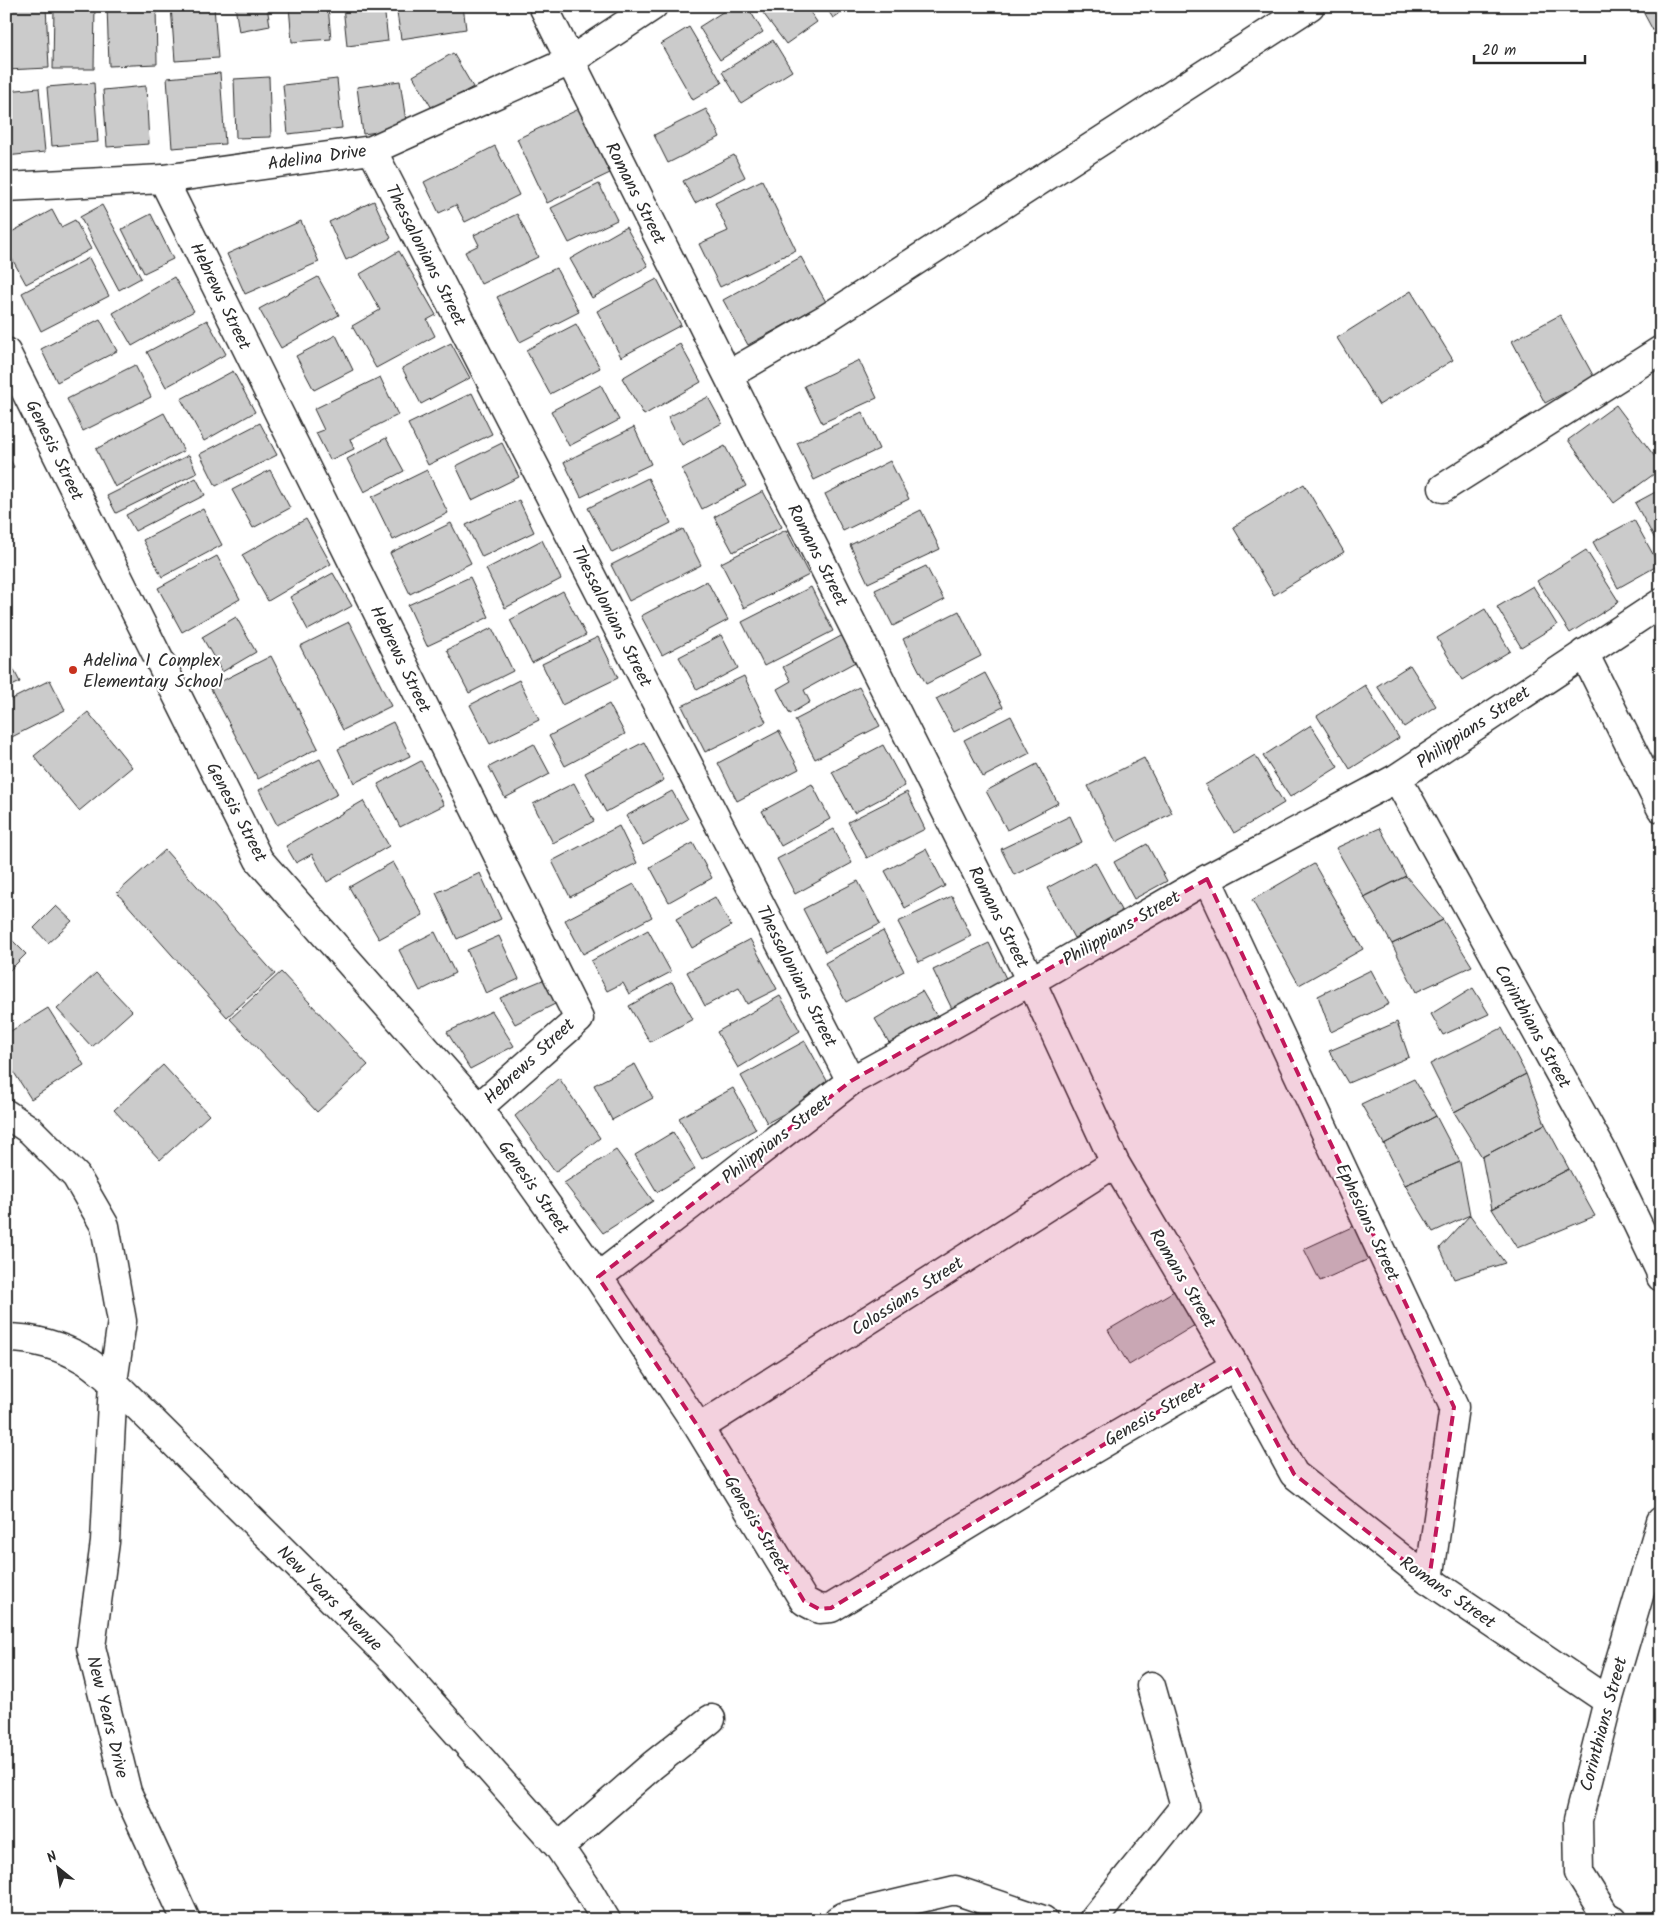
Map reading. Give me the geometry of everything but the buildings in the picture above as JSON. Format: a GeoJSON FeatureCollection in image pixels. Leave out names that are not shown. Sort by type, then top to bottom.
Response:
{"type":"FeatureCollection","features":[{"type":"Feature","properties":{"kind":"street","name":"Romans Street"},"geometry":{"type":"LineString","coordinates":[[543,6],[1031,981],[1115,1163],[1235,1366],[1294,1474],[1428,1580],[1608,1701]]}},
{"type":"Feature","properties":{"kind":"street","name":"Adelina Drive"},"geometry":{"type":"LineString","coordinates":[[6,187],[163,179],[372,150],[570,61],[653,6]]}},
{"type":"Feature","properties":{"kind":"street"},"geometry":{"type":"LineString","coordinates":[[728,375],[827,318],[1310,6]]}},
{"type":"Feature","properties":{"kind":"street","name":"Thessalonians Street"},"geometry":{"type":"LineString","coordinates":[[372,150],[851,1081]]}},
{"type":"Feature","properties":{"kind":"street","name":"Hebrews Street"},"geometry":{"type":"LineString","coordinates":[[163,179],[579,1019],[478,1108]]}},
{"type":"Feature","properties":{"kind":"street"},"geometry":{"type":"LineString","coordinates":[[1443,488],[1661,350]]}},
{"type":"Feature","properties":{"kind":"street","name":"Genesis Street"},"geometry":{"type":"LineString","coordinates":[[6,352],[259,860],[478,1108],[598,1277],[699,1428],[804,1601],[819,1609],[832,1608],[1073,1461],[1235,1366]]}},
{"type":"Feature","properties":{"kind":"street","name":"Philippians Street"},"geometry":{"type":"LineString","coordinates":[[598,1277],[851,1081],[1031,981],[1207,879],[1397,778],[1661,603]]}},
{"type":"Feature","properties":{"kind":"street"},"geometry":{"type":"LineString","coordinates":[[1584,653],[1661,808]]}},
{"type":"Feature","properties":{"kind":"street","name":"Corinthians Street"},"geometry":{"type":"LineString","coordinates":[[1397,778],[1604,1154],[1660,1272],[1661,1278]]}},
{"type":"Feature","properties":{"kind":"street","name":"Ephesians Street"},"geometry":{"type":"LineString","coordinates":[[1207,879],[1454,1407],[1428,1580]]}},
{"type":"Feature","properties":{"kind":"street","name":"New Years Drive"},"geometry":{"type":"LineString","coordinates":[[6,1114],[30,1130],[76,1176],[105,1226],[122,1321],[113,1382],[105,1542],[91,1647],[127,1792],[186,1920]]}},
{"type":"Feature","properties":{"kind":"street","name":"Colossians Street"},"geometry":{"type":"LineString","coordinates":[[699,1428],[1115,1163]]}},
{"type":"Feature","properties":{"kind":"street","name":"New Years Avenue"},"geometry":{"type":"LineString","coordinates":[[6,1338],[16,1338],[51,1345],[86,1360],[113,1382],[393,1660],[559,1847],[606,1920]]}},
{"type":"Feature","properties":{"kind":"street","name":"Corinthians Street"},"geometry":{"type":"LineString","coordinates":[[1613,1920],[1605,1915],[1579,1873],[1578,1820],[1608,1701],[1661,1521]]}},
{"type":"Feature","properties":{"kind":"street"},"geometry":{"type":"LineString","coordinates":[[1093,1920],[1185,1806],[1151,1686]]}},
{"type":"Feature","properties":{"kind":"street"},"geometry":{"type":"LineString","coordinates":[[559,1847],[653,1765],[711,1719]]}},
{"type":"Feature","properties":{"kind":"street"},"geometry":{"type":"LineString","coordinates":[[838,1920],[845,1916],[955,1890],[1043,1920]]}},
{"type":"Feature","properties":{"kind":"highlighted area"},"geometry":{"type":"Polygon","coordinates":[[[1207,879],[1454,1407],[1429,1580],[1294,1474],[1235,1366],[831,1608],[819,1609],[804,1601],[699,1428],[598,1277],[851,1081],[1207,879]]]}},
{"type":"Feature","properties":{"kind":"place","name":"Adelina I Complex Elementary School"},"geometry":{"type":"Point","coordinates":[73,670]}}]}
